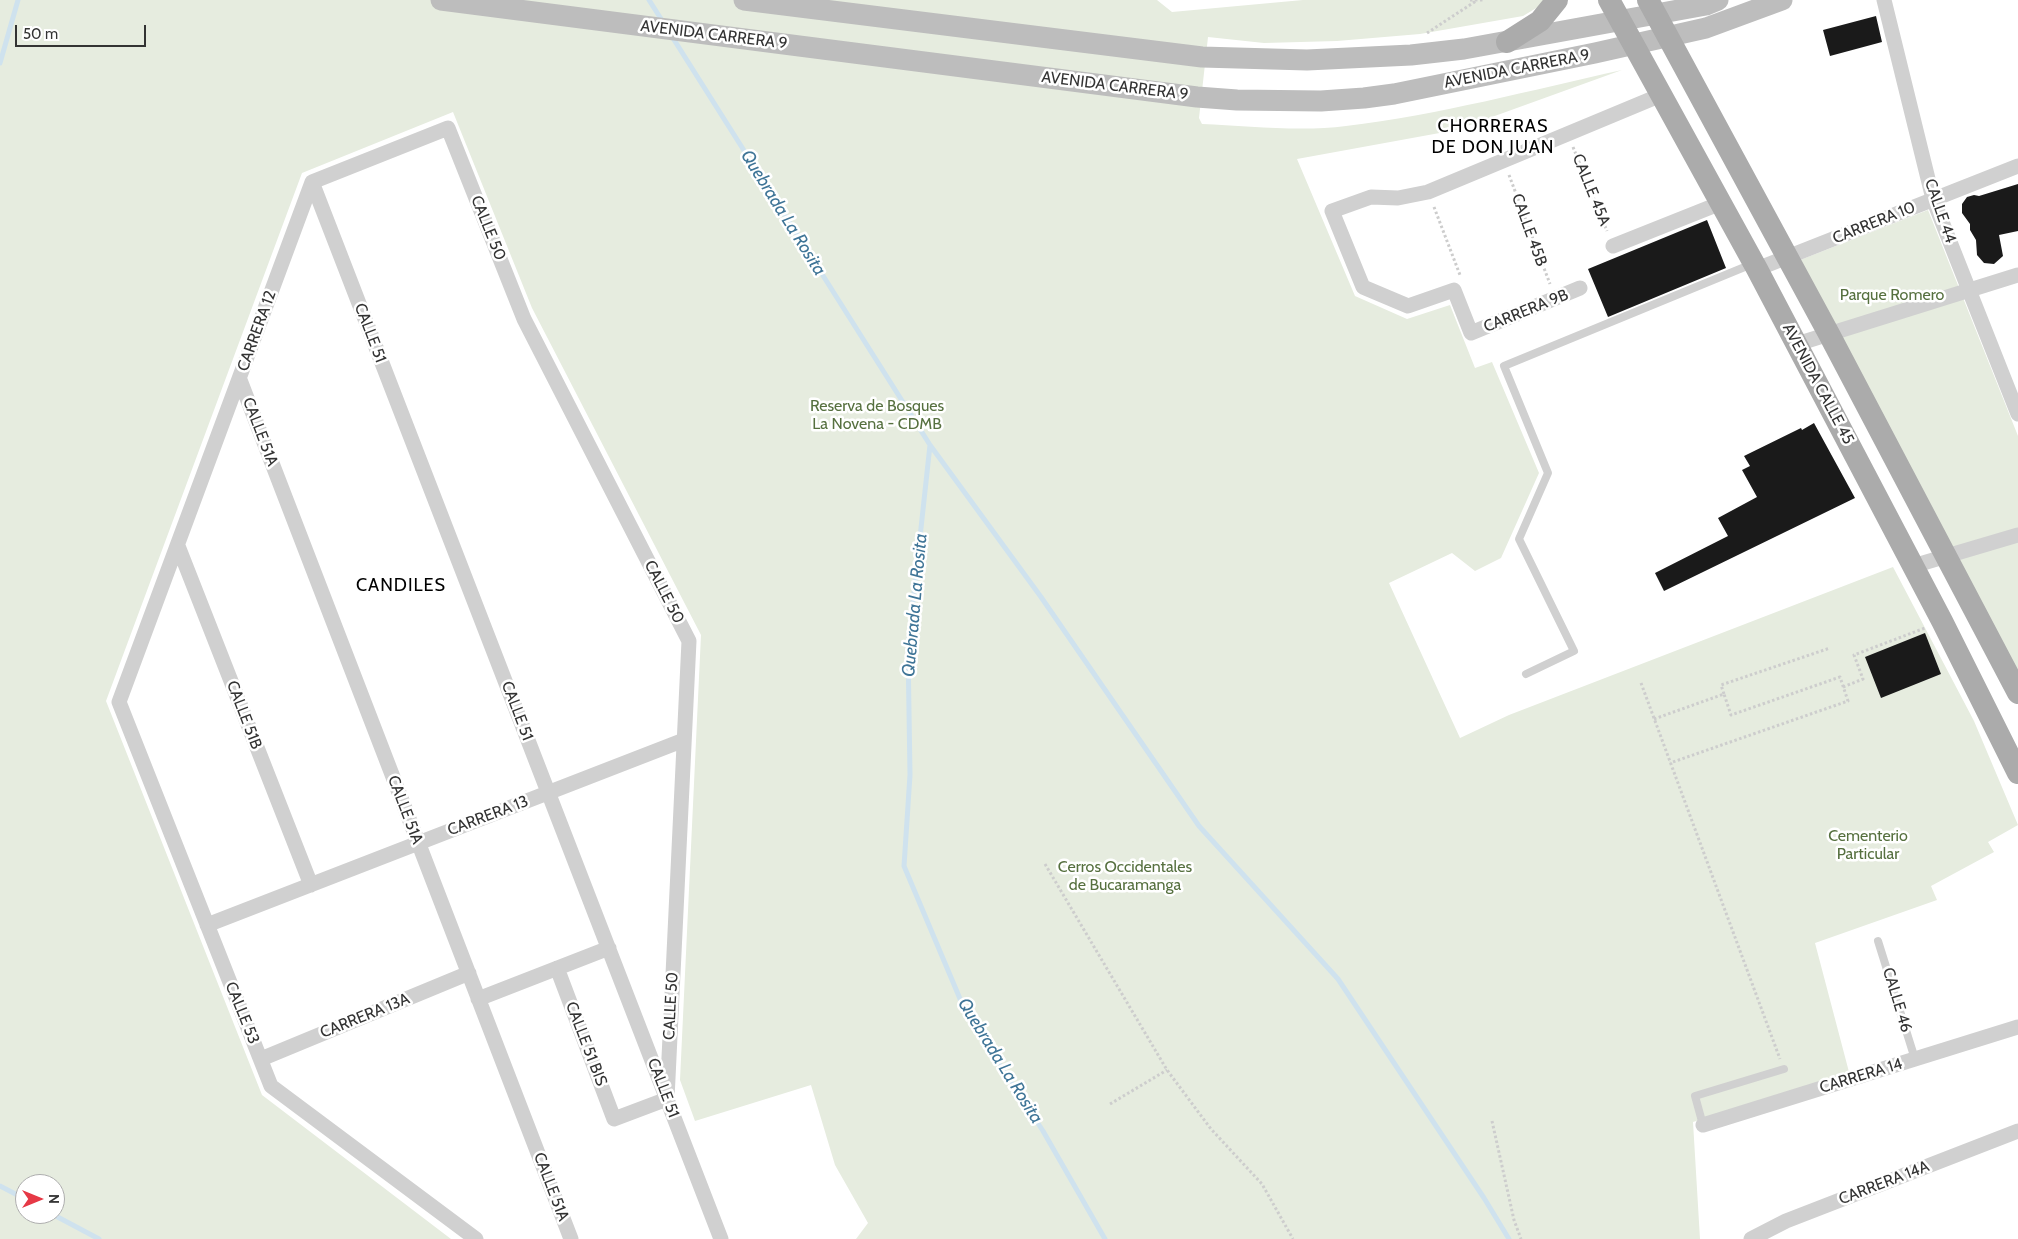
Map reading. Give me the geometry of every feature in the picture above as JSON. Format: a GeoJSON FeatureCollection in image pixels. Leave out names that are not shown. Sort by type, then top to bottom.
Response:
{"type":"FeatureCollection","features":[{"type":"Feature","properties":{"kind":"main road","name":"AVENIDA CARRERA 9"},"geometry":{"type":"LineString","coordinates":[[441,0],[1197,97],[1278,102],[1321,102],[1364,98],[1482,77],[1706,28],[1782,0]]}},
{"type":"Feature","properties":{"kind":"main road","name":"AVENIDA CARRERA 9"},"geometry":{"type":"LineString","coordinates":[[744,0],[1202,57],[1307,60],[1359,59],[1438,52],[1507,42],[1620,21],[1652,7],[1706,5],[1718,0]]}},
{"type":"Feature","properties":{"kind":"main road"},"geometry":{"type":"LineString","coordinates":[[1507,42],[1540,21],[1557,0]]}},
{"type":"Feature","properties":{"kind":"main road","name":"AVENIDA CALLE 45"},"geometry":{"type":"LineString","coordinates":[[1609,0],[1797,344],[1942,621],[2018,773]]}},
{"type":"Feature","properties":{"kind":"main road","name":"AVENIDA CALLE 45"},"geometry":{"type":"LineString","coordinates":[[1652,7],[1829,334],[2018,693]]}},
{"type":"Feature","properties":{"kind":"street","name":"CALLE 44"},"geometry":{"type":"LineString","coordinates":[[1884,0],[1933,199],[2018,414]]}},
{"type":"Feature","properties":{"kind":"street"},"geometry":{"type":"LineString","coordinates":[[1454,290],[1408,306],[1363,287],[1332,211],[1371,197],[1398,198],[1428,192],[1661,95]]}},
{"type":"Feature","properties":{"kind":"street","name":"CALLE 50"},"geometry":{"type":"LineString","coordinates":[[312,182],[448,128],[524,319],[689,641],[667,1099]]}},
{"type":"Feature","properties":{"kind":"street","name":"CARRERA 10"},"geometry":{"type":"LineString","coordinates":[[1755,266],[1787,257],[2018,166]]}},
{"type":"Feature","properties":{"kind":"street","name":"CARRERA 12"},"geometry":{"type":"LineString","coordinates":[[119,702],[312,182]]}},
{"type":"Feature","properties":{"kind":"street","name":"CALLE 51"},"geometry":{"type":"LineString","coordinates":[[312,182],[721,1239]]}},
{"type":"Feature","properties":{"kind":"street"},"geometry":{"type":"LineString","coordinates":[[1613,246],[1721,203]]}},
{"type":"Feature","properties":{"kind":"street"},"geometry":{"type":"LineString","coordinates":[[1797,344],[2018,275]]}},
{"type":"Feature","properties":{"kind":"street","name":"CARRERA 9B"},"geometry":{"type":"LineString","coordinates":[[1454,290],[1472,333],[1580,288]]}},
{"type":"Feature","properties":{"kind":"street","name":"CALLE 51A"},"geometry":{"type":"LineString","coordinates":[[240,380],[571,1239]]}},
{"type":"Feature","properties":{"kind":"street"},"geometry":{"type":"LineString","coordinates":[[1912,566],[2018,535]]}},
{"type":"Feature","properties":{"kind":"street","name":"CALLE 51B"},"geometry":{"type":"LineString","coordinates":[[178,546],[311,885]]}},
{"type":"Feature","properties":{"kind":"street","name":"CALLE 53"},"geometry":{"type":"LineString","coordinates":[[119,702],[271,1086],[476,1239]]}},
{"type":"Feature","properties":{"kind":"street","name":"CARRERA 13"},"geometry":{"type":"LineString","coordinates":[[207,925],[684,740]]}},
{"type":"Feature","properties":{"kind":"street"},"geometry":{"type":"LineString","coordinates":[[478,999],[609,948]]}},
{"type":"Feature","properties":{"kind":"street","name":"CALLE 51 BIS"},"geometry":{"type":"LineString","coordinates":[[557,968],[614,1119],[667,1099]]}},
{"type":"Feature","properties":{"kind":"street","name":"CARRERA 13A"},"geometry":{"type":"LineString","coordinates":[[261,1059],[468,973]]}},
{"type":"Feature","properties":{"kind":"street","name":"CARRERA 14"},"geometry":{"type":"LineString","coordinates":[[1704,1125],[2018,1027]]}},
{"type":"Feature","properties":{"kind":"street","name":"CARRERA 14A"},"geometry":{"type":"LineString","coordinates":[[1750,1239],[1786,1221],[2018,1131]]}},
{"type":"Feature","properties":{"kind":"lane"},"geometry":{"type":"LineString","coordinates":[[1526,674],[1574,650],[1519,539],[1548,473],[1504,366],[1755,266]]}},
{"type":"Feature","properties":{"kind":"lane","name":"CALLE 46"},"geometry":{"type":"LineString","coordinates":[[1878,941],[1915,1059]]}},
{"type":"Feature","properties":{"kind":"lane"},"geometry":{"type":"LineString","coordinates":[[1704,1125],[1695,1096],[1784,1069]]}},
{"type":"Feature","properties":{"kind":"path"},"geometry":{"type":"LineString","coordinates":[[1470,0],[1483,0]]}},
{"type":"Feature","properties":{"kind":"path"},"geometry":{"type":"LineString","coordinates":[[1427,33],[1476,1]]}},
{"type":"Feature","properties":{"kind":"path","name":"CALLE 45A"},"geometry":{"type":"LineString","coordinates":[[1568,134],[1613,246]]}},
{"type":"Feature","properties":{"kind":"path","name":"CALLE 45B"},"geometry":{"type":"LineString","coordinates":[[1504,160],[1555,299]]}},
{"type":"Feature","properties":{"kind":"path"},"geometry":{"type":"LineString","coordinates":[[1428,192],[1460,276],[1454,290]]}},
{"type":"Feature","properties":{"kind":"path"},"geometry":{"type":"LineString","coordinates":[[1843,687],[1863,679],[1854,655],[1942,621]]}},
{"type":"Feature","properties":{"kind":"path"},"geometry":{"type":"LineString","coordinates":[[1670,763],[1848,701],[1840,677],[1731,715],[1721,685],[1830,648]]}},
{"type":"Feature","properties":{"kind":"path"},"geometry":{"type":"LineString","coordinates":[[1641,682],[1784,1069]]}},
{"type":"Feature","properties":{"kind":"path"},"geometry":{"type":"LineString","coordinates":[[1654,719],[1724,694]]}},
{"type":"Feature","properties":{"kind":"path"},"geometry":{"type":"LineString","coordinates":[[1045,864],[1167,1070],[1211,1129],[1262,1184],[1293,1239]]}},
{"type":"Feature","properties":{"kind":"path"},"geometry":{"type":"LineString","coordinates":[[1110,1104],[1167,1070]]}},
{"type":"Feature","properties":{"kind":"path"},"geometry":{"type":"LineString","coordinates":[[1492,1121],[1514,1220],[1521,1239]]}},
{"type":"Feature","properties":{"kind":"green space","name":"Cerros Occidentales de Bucaramanga"},"geometry":{"type":"Polygon","coordinates":[[[0,0],[1157,0],[1172,12],[1303,0],[1544,0],[1538,7],[1523,16],[1420,34],[1337,41],[1264,43],[1208,37],[1199,118],[1202,124],[1293,129],[1346,126],[1450,109],[1622,70],[1456,130],[1297,159],[1355,296],[1407,319],[1450,305],[1475,368],[1492,362],[1539,473],[1501,558],[1475,571],[1452,553],[1389,583],[1460,738],[1509,715],[1893,567],[1974,721],[2018,825],[1988,842],[1994,852],[1931,886],[1937,900],[1815,943],[1849,1072],[1693,1122],[1700,1239],[856,1239],[868,1223],[835,1165],[811,1085],[695,1121],[680,1080],[701,635],[532,308],[453,112],[302,173],[106,701],[262,1095],[451,1239],[0,1239],[0,0]]]}},
{"type":"Feature","properties":{"kind":"green space","name":"Parque Romero"},"geometry":{"type":"Polygon","coordinates":[[[1928,210],[2018,436],[2018,677],[1800,260],[1928,210]]]}},
{"type":"Feature","properties":{"kind":"building"},"geometry":{"type":"Polygon","coordinates":[[[1876,16],[1882,42],[1830,56],[1823,30],[1876,16]]]}},
{"type":"Feature","properties":{"kind":"building"},"geometry":{"type":"Polygon","coordinates":[[[2018,184],[2018,231],[1999,235],[2003,256],[1994,264],[1984,263],[1977,255],[1976,240],[1970,230],[1970,224],[1962,213],[1962,204],[1967,197],[1979,196],[2018,184]]]}},
{"type":"Feature","properties":{"kind":"building"},"geometry":{"type":"Polygon","coordinates":[[[1707,220],[1726,268],[1608,317],[1588,269],[1707,220]]]}},
{"type":"Feature","properties":{"kind":"building"},"geometry":{"type":"Polygon","coordinates":[[[1814,423],[1855,498],[1664,591],[1655,573],[1728,536],[1718,518],[1757,497],[1742,470],[1750,466],[1744,456],[1814,423]]]}},
{"type":"Feature","properties":{"kind":"building"},"geometry":{"type":"Polygon","coordinates":[[[1925,633],[1941,674],[1881,698],[1865,657],[1925,633]]]}},
{"type":"Feature","properties":{"kind":"waterway"},"geometry":{"type":"LineString","coordinates":[[0,63],[18,0]]}},
{"type":"Feature","properties":{"kind":"waterway","name":"Quebrada La Rosita"},"geometry":{"type":"LineString","coordinates":[[649,0],[663,22]]}},
{"type":"Feature","properties":{"kind":"waterway","name":"Quebrada La Rosita"},"geometry":{"type":"LineString","coordinates":[[671,35],[930,445],[908,648],[910,775],[904,866],[966,1013],[1043,1131],[1105,1239]]}},
{"type":"Feature","properties":{"kind":"waterway"},"geometry":{"type":"LineString","coordinates":[[930,445],[1041,597],[1199,826],[1338,979],[1484,1198],[1509,1239]]}},
{"type":"Feature","properties":{"kind":"waterway"},"geometry":{"type":"LineString","coordinates":[[0,1186],[15,1194]]}},
{"type":"Feature","properties":{"kind":"waterway"},"geometry":{"type":"LineString","coordinates":[[65,1221],[99,1239]]}},
{"type":"Feature","properties":{"kind":"district","name":"CHORRERAS DE DON JUAN"},"geometry":{"type":"Point","coordinates":[1493,137]}},
{"type":"Feature","properties":{"kind":"district","name":"CANDILES"},"geometry":{"type":"Point","coordinates":[401,586]}},
{"type":"Feature","properties":{"kind":"park label","name":"Reserva de Bosques La Novena - CDMB"},"geometry":{"type":"Point","coordinates":[877,415]}},
{"type":"Feature","properties":{"kind":"park label","name":"Cementerio Particular"},"geometry":{"type":"Point","coordinates":[1868,845]}}]}
